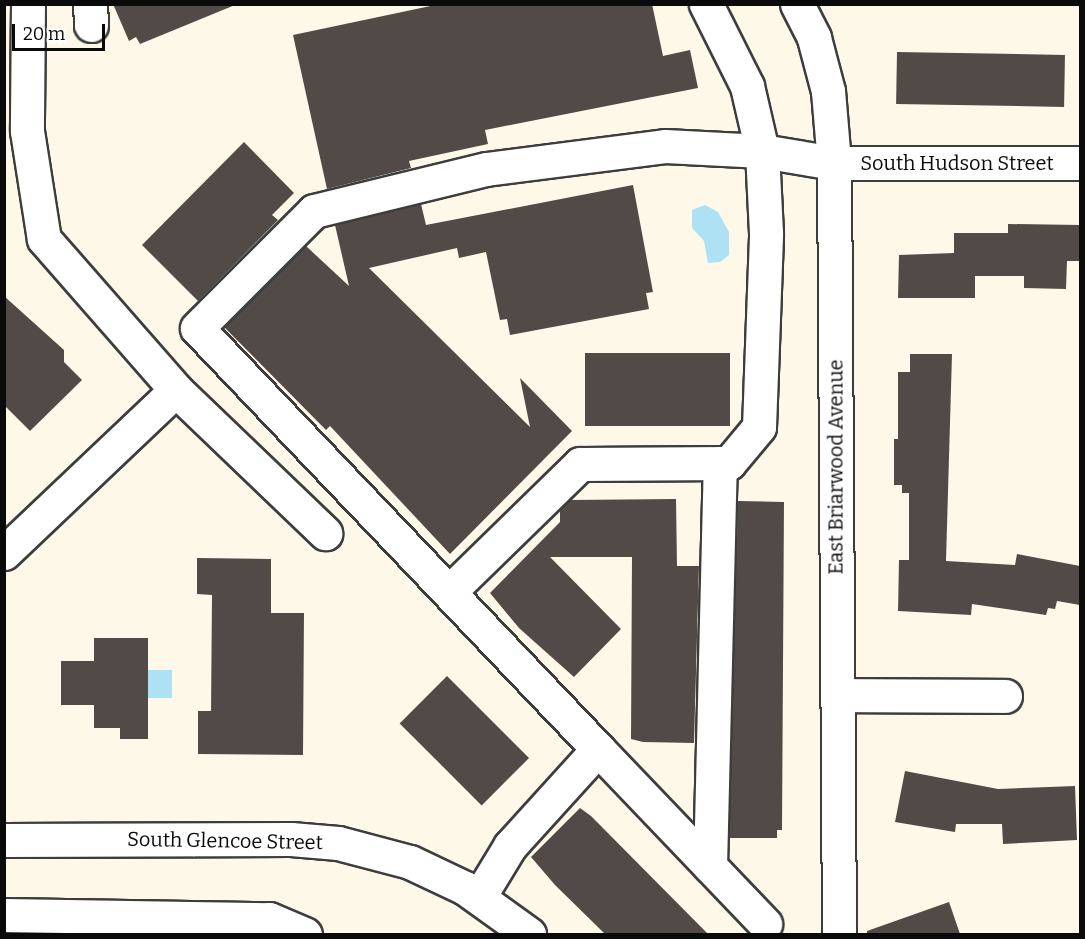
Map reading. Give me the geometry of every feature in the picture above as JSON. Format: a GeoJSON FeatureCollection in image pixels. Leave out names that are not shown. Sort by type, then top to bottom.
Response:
{"type":"FeatureCollection","features":[{"type":"Feature","properties":{"kind":"street"},"geometry":{"type":"LineString","coordinates":[[28,4],[27,131],[44,239],[176,390],[325,532]]}},
{"type":"Feature","properties":{"kind":"street"},"geometry":{"type":"LineString","coordinates":[[706,4],[747,86],[762,152],[766,233],[759,427],[729,463],[580,464],[449,592],[765,924]]}},
{"type":"Feature","properties":{"kind":"street","name":"East Briarwood Avenue"},"geometry":{"type":"LineString","coordinates":[[797,4],[814,38],[828,91],[834,164],[838,934]]}},
{"type":"Feature","properties":{"kind":"street","name":"South Hudson Street"},"geometry":{"type":"LineString","coordinates":[[449,592],[197,328],[314,211],[508,166],[664,146],[762,152],[834,164],[1080,163]]}},
{"type":"Feature","properties":{"kind":"street"},"geometry":{"type":"LineString","coordinates":[[9,536],[176,390]]}},
{"type":"Feature","properties":{"kind":"street"},"geometry":{"type":"LineString","coordinates":[[710,866],[720,463]]}},
{"type":"Feature","properties":{"kind":"street"},"geometry":{"type":"LineString","coordinates":[[837,695],[1005,696]]}},
{"type":"Feature","properties":{"kind":"street"},"geometry":{"type":"LineString","coordinates":[[479,897],[510,846],[598,749]]}},
{"type":"Feature","properties":{"kind":"street","name":"South Glencoe Street"},"geometry":{"type":"LineString","coordinates":[[4,840],[291,839],[338,843],[410,862],[479,897],[529,934]]}},
{"type":"Feature","properties":{"kind":"street"},"geometry":{"type":"LineString","coordinates":[[4,915],[269,919],[305,934]]}},
{"type":"Feature","properties":{"kind":"water"},"geometry":{"type":"Polygon","coordinates":[[[705,205],[718,212],[729,232],[729,255],[720,262],[708,263],[704,241],[692,228],[692,210],[705,205]]]}},
{"type":"Feature","properties":{"kind":"water"},"geometry":{"type":"Polygon","coordinates":[[[117,670],[172,670],[172,698],[117,698],[117,670]]]}},
{"type":"Feature","properties":{"kind":"building"},"geometry":{"type":"Polygon","coordinates":[[[113,4],[235,5],[140,44],[136,37],[129,41],[113,4]]]}},
{"type":"Feature","properties":{"kind":"building"},"geometry":{"type":"Polygon","coordinates":[[[440,4],[652,4],[663,56],[690,50],[698,88],[485,130],[488,144],[409,161],[411,168],[327,189],[293,35],[440,4]]]}},
{"type":"Feature","properties":{"kind":"building"},"geometry":{"type":"Polygon","coordinates":[[[897,52],[1065,55],[1064,107],[896,104],[897,52]]]}},
{"type":"Feature","properties":{"kind":"building"},"geometry":{"type":"Polygon","coordinates":[[[244,142],[294,193],[272,215],[278,220],[198,301],[142,245],[244,142]]]}},
{"type":"Feature","properties":{"kind":"building"},"geometry":{"type":"Polygon","coordinates":[[[633,185],[653,292],[646,293],[649,309],[510,335],[507,319],[500,320],[486,252],[459,258],[457,248],[369,268],[530,427],[520,378],[572,431],[450,554],[330,426],[326,430],[224,327],[306,246],[349,286],[335,225],[421,204],[426,225],[633,185]]]}},
{"type":"Feature","properties":{"kind":"building"},"geometry":{"type":"Polygon","coordinates":[[[1008,224],[1080,225],[1079,261],[1067,261],[1066,289],[1024,288],[1024,276],[975,276],[975,298],[898,298],[899,255],[954,253],[954,233],[1008,233],[1008,224]]]}},
{"type":"Feature","properties":{"kind":"building"},"geometry":{"type":"Polygon","coordinates":[[[4,296],[64,350],[64,362],[82,380],[30,431],[4,405],[4,296]]]}},
{"type":"Feature","properties":{"kind":"building"},"geometry":{"type":"Polygon","coordinates":[[[585,353],[730,353],[730,426],[585,426],[585,353]]]}},
{"type":"Feature","properties":{"kind":"building"},"geometry":{"type":"Polygon","coordinates":[[[910,354],[952,354],[946,561],[1015,565],[1017,554],[1080,566],[1080,605],[1057,601],[1055,609],[1048,608],[1046,615],[972,604],[971,615],[898,611],[899,560],[909,560],[909,493],[902,493],[902,485],[894,485],[894,439],[898,439],[898,372],[910,372],[910,354]]]}},
{"type":"Feature","properties":{"kind":"building"},"geometry":{"type":"Polygon","coordinates":[[[676,499],[677,566],[699,566],[694,743],[643,742],[631,739],[632,557],[550,557],[621,629],[574,677],[519,628],[490,593],[560,522],[560,510],[570,500],[676,499]]]}},
{"type":"Feature","properties":{"kind":"building"},"geometry":{"type":"Polygon","coordinates":[[[738,501],[784,502],[782,830],[777,830],[777,838],[729,838],[738,501]]]}},
{"type":"Feature","properties":{"kind":"building"},"geometry":{"type":"Polygon","coordinates":[[[197,558],[271,559],[271,613],[304,613],[303,755],[198,754],[198,711],[211,711],[212,595],[197,594],[197,558]]]}},
{"type":"Feature","properties":{"kind":"building"},"geometry":{"type":"Polygon","coordinates":[[[94,638],[148,638],[148,739],[120,739],[120,728],[94,728],[94,705],[61,705],[61,661],[94,661],[94,638]]]}},
{"type":"Feature","properties":{"kind":"building"},"geometry":{"type":"Polygon","coordinates":[[[447,676],[529,758],[482,805],[400,723],[447,676]]]}},
{"type":"Feature","properties":{"kind":"building"},"geometry":{"type":"Polygon","coordinates":[[[905,771],[998,789],[1075,786],[1077,840],[1003,844],[1002,824],[956,824],[955,832],[895,822],[905,771]]]}},
{"type":"Feature","properties":{"kind":"building"},"geometry":{"type":"Polygon","coordinates":[[[580,808],[591,816],[708,934],[605,934],[555,885],[531,857],[580,808]]]}},
{"type":"Feature","properties":{"kind":"building"},"geometry":{"type":"Polygon","coordinates":[[[949,902],[960,934],[867,934],[867,931],[949,902]]]}}]}
